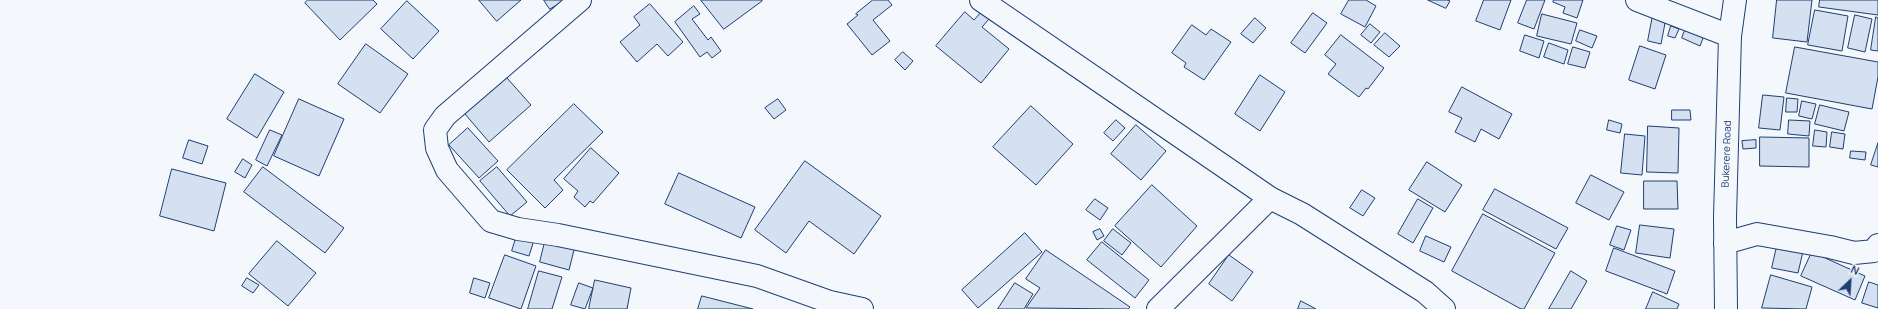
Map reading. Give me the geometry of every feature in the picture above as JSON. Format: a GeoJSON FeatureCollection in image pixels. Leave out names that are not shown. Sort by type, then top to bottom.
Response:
{"type":"FeatureCollection","features":[{"type":"Feature","properties":{"kind":"street"},"geometry":{"type":"LineString","coordinates":[[580,0],[445,116],[435,130],[437,148],[447,170],[491,221],[518,229],[558,235],[757,276],[830,302],[862,309]]}},
{"type":"Feature","properties":{"kind":"street"},"geometry":{"type":"LineString","coordinates":[[981,0],[1270,198],[1302,214],[1367,255],[1425,292],[1444,309]]}},
{"type":"Feature","properties":{"kind":"street"},"geometry":{"type":"LineString","coordinates":[[1637,0],[1730,36]]}},
{"type":"Feature","properties":{"kind":"street","name":"Bukerere Road"},"geometry":{"type":"LineString","coordinates":[[1726,309],[1725,244],[1730,36],[1735,0]]}},
{"type":"Feature","properties":{"kind":"street"},"geometry":{"type":"LineString","coordinates":[[1158,309],[1270,198]]}},
{"type":"Feature","properties":{"kind":"street"},"geometry":{"type":"LineString","coordinates":[[1725,244],[1757,234],[1830,247],[1854,253],[1874,252],[1878,245]]}},
{"type":"Feature","properties":{"kind":"building"},"geometry":{"type":"Polygon","coordinates":[[[308,0],[373,0],[377,4],[340,40],[305,3],[308,0]]]}},
{"type":"Feature","properties":{"kind":"building"},"geometry":{"type":"Polygon","coordinates":[[[479,0],[521,0],[497,21],[479,0]]]}},
{"type":"Feature","properties":{"kind":"building"},"geometry":{"type":"Polygon","coordinates":[[[544,0],[565,0],[550,9],[544,0]]]}},
{"type":"Feature","properties":{"kind":"building"},"geometry":{"type":"Polygon","coordinates":[[[701,0],[762,0],[762,1],[724,29],[701,0]]]}},
{"type":"Feature","properties":{"kind":"building"},"geometry":{"type":"Polygon","coordinates":[[[873,0],[888,0],[892,5],[873,20],[890,41],[872,55],[847,24],[858,15],[856,14],[873,0]]]}},
{"type":"Feature","properties":{"kind":"building"},"geometry":{"type":"Polygon","coordinates":[[[1349,0],[1366,0],[1376,6],[1365,27],[1341,14],[1349,0]]]}},
{"type":"Feature","properties":{"kind":"building"},"geometry":{"type":"Polygon","coordinates":[[[1428,0],[1447,0],[1450,1],[1446,8],[1428,0]]]}},
{"type":"Feature","properties":{"kind":"building"},"geometry":{"type":"Polygon","coordinates":[[[1484,0],[1511,0],[1500,30],[1476,21],[1484,0]]]}},
{"type":"Feature","properties":{"kind":"building"},"geometry":{"type":"Polygon","coordinates":[[[1527,0],[1545,0],[1534,29],[1518,23],[1527,0]]]}},
{"type":"Feature","properties":{"kind":"building"},"geometry":{"type":"Polygon","coordinates":[[[1554,0],[1583,0],[1577,18],[1563,13],[1565,7],[1553,2],[1554,0]]]}},
{"type":"Feature","properties":{"kind":"building"},"geometry":{"type":"Polygon","coordinates":[[[1777,0],[1812,0],[1807,42],[1773,38],[1777,0]]]}},
{"type":"Feature","properties":{"kind":"building"},"geometry":{"type":"Polygon","coordinates":[[[1820,0],[1878,0],[1878,15],[1819,7],[1820,0]]]}},
{"type":"Feature","properties":{"kind":"building"},"geometry":{"type":"Polygon","coordinates":[[[407,1],[439,31],[413,59],[381,29],[407,1]]]}},
{"type":"Feature","properties":{"kind":"building"},"geometry":{"type":"Polygon","coordinates":[[[650,4],[683,42],[668,56],[657,44],[637,62],[620,42],[640,25],[634,17],[650,4]]]}},
{"type":"Feature","properties":{"kind":"building"},"geometry":{"type":"Polygon","coordinates":[[[694,6],[700,14],[692,19],[708,40],[711,37],[721,51],[712,58],[707,52],[700,57],[675,22],[694,6]]]}},
{"type":"Feature","properties":{"kind":"building"},"geometry":{"type":"Polygon","coordinates":[[[1815,10],[1848,16],[1842,51],[1808,45],[1815,10]]]}},
{"type":"Feature","properties":{"kind":"building"},"geometry":{"type":"Polygon","coordinates":[[[965,12],[974,20],[981,12],[989,19],[982,27],[1009,49],[981,83],[936,46],[965,12]]]}},
{"type":"Feature","properties":{"kind":"building"},"geometry":{"type":"Polygon","coordinates":[[[1313,13],[1327,23],[1305,53],[1291,43],[1313,13]]]}},
{"type":"Feature","properties":{"kind":"building"},"geometry":{"type":"Polygon","coordinates":[[[1542,14],[1577,23],[1571,44],[1537,36],[1542,14]]]}},
{"type":"Feature","properties":{"kind":"building"},"geometry":{"type":"Polygon","coordinates":[[[1653,15],[1666,18],[1661,44],[1648,41],[1653,15]]]}},
{"type":"Feature","properties":{"kind":"building"},"geometry":{"type":"Polygon","coordinates":[[[1855,15],[1872,19],[1865,52],[1848,48],[1855,15]]]}},
{"type":"Feature","properties":{"kind":"building"},"geometry":{"type":"Polygon","coordinates":[[[1876,17],[1878,18],[1878,51],[1871,50],[1876,17]]]}},
{"type":"Feature","properties":{"kind":"building"},"geometry":{"type":"Polygon","coordinates":[[[1255,18],[1266,28],[1253,43],[1241,34],[1255,18]]]}},
{"type":"Feature","properties":{"kind":"building"},"geometry":{"type":"Polygon","coordinates":[[[1370,24],[1380,32],[1371,43],[1361,35],[1370,24]]]}},
{"type":"Feature","properties":{"kind":"building"},"geometry":{"type":"Polygon","coordinates":[[[1192,25],[1206,35],[1211,29],[1231,42],[1204,80],[1184,67],[1186,63],[1172,53],[1192,25]]]}},
{"type":"Feature","properties":{"kind":"building"},"geometry":{"type":"Polygon","coordinates":[[[1687,25],[1705,33],[1700,46],[1682,38],[1687,25]]]}},
{"type":"Feature","properties":{"kind":"building"},"geometry":{"type":"Polygon","coordinates":[[[1671,26],[1679,29],[1675,38],[1668,36],[1671,26]]]}},
{"type":"Feature","properties":{"kind":"building"},"geometry":{"type":"Polygon","coordinates":[[[1580,30],[1597,36],[1592,48],[1576,41],[1580,30]]]}},
{"type":"Feature","properties":{"kind":"building"},"geometry":{"type":"Polygon","coordinates":[[[1385,33],[1400,46],[1389,57],[1374,45],[1385,33]]]}},
{"type":"Feature","properties":{"kind":"building"},"geometry":{"type":"Polygon","coordinates":[[[1341,35],[1384,68],[1368,89],[1366,88],[1359,97],[1328,74],[1336,64],[1325,55],[1341,35]]]}},
{"type":"Feature","properties":{"kind":"building"},"geometry":{"type":"Polygon","coordinates":[[[1525,35],[1544,41],[1539,58],[1520,51],[1525,35]]]}},
{"type":"Feature","properties":{"kind":"building"},"geometry":{"type":"Polygon","coordinates":[[[1549,43],[1568,50],[1564,64],[1544,57],[1549,43]]]}},
{"type":"Feature","properties":{"kind":"building"},"geometry":{"type":"Polygon","coordinates":[[[366,44],[408,74],[380,113],[338,84],[366,44]]]}},
{"type":"Feature","properties":{"kind":"building"},"geometry":{"type":"Polygon","coordinates":[[[1640,46],[1666,55],[1655,89],[1629,80],[1640,46]]]}},
{"type":"Feature","properties":{"kind":"building"},"geometry":{"type":"Polygon","coordinates":[[[1573,47],[1590,52],[1585,68],[1568,64],[1573,47]]]}},
{"type":"Feature","properties":{"kind":"building"},"geometry":{"type":"Polygon","coordinates":[[[1795,47],[1878,62],[1878,77],[1872,109],[1786,93],[1795,47]]]}},
{"type":"Feature","properties":{"kind":"building"},"geometry":{"type":"Polygon","coordinates":[[[903,52],[913,61],[905,70],[895,60],[903,52]]]}},
{"type":"Feature","properties":{"kind":"building"},"geometry":{"type":"Polygon","coordinates":[[[255,74],[284,92],[257,138],[227,119],[255,74]]]}},
{"type":"Feature","properties":{"kind":"building"},"geometry":{"type":"Polygon","coordinates":[[[1260,75],[1285,92],[1260,131],[1235,114],[1260,75]]]}},
{"type":"Feature","properties":{"kind":"building"},"geometry":{"type":"Polygon","coordinates":[[[507,78],[531,105],[489,142],[465,114],[507,78]]]}},
{"type":"Feature","properties":{"kind":"building"},"geometry":{"type":"Polygon","coordinates":[[[1462,87],[1512,114],[1499,139],[1481,129],[1475,142],[1455,132],[1462,118],[1449,112],[1462,87]]]}},
{"type":"Feature","properties":{"kind":"building"},"geometry":{"type":"Polygon","coordinates":[[[1763,95],[1784,97],[1780,130],[1759,128],[1763,95]]]}},
{"type":"Feature","properties":{"kind":"building"},"geometry":{"type":"Polygon","coordinates":[[[1787,98],[1798,99],[1797,112],[1786,112],[1787,98]]]}},
{"type":"Feature","properties":{"kind":"building"},"geometry":{"type":"Polygon","coordinates":[[[299,99],[344,119],[319,176],[274,156],[299,99]]]}},
{"type":"Feature","properties":{"kind":"building"},"geometry":{"type":"Polygon","coordinates":[[[778,99],[786,110],[774,119],[765,108],[778,99]]]}},
{"type":"Feature","properties":{"kind":"building"},"geometry":{"type":"Polygon","coordinates":[[[1802,101],[1816,104],[1812,119],[1799,116],[1802,101]]]}},
{"type":"Feature","properties":{"kind":"building"},"geometry":{"type":"Polygon","coordinates":[[[574,104],[603,132],[554,180],[563,190],[545,208],[507,170],[574,104]]]}},
{"type":"Feature","properties":{"kind":"building"},"geometry":{"type":"Polygon","coordinates":[[[1820,105],[1849,112],[1844,131],[1815,124],[1820,105]]]}},
{"type":"Feature","properties":{"kind":"building"},"geometry":{"type":"Polygon","coordinates":[[[1031,106],[1073,144],[1036,185],[993,147],[1031,106]]]}},
{"type":"Feature","properties":{"kind":"building"},"geometry":{"type":"Polygon","coordinates":[[[1672,110],[1690,110],[1691,120],[1672,120],[1672,110]]]}},
{"type":"Feature","properties":{"kind":"building"},"geometry":{"type":"Polygon","coordinates":[[[1116,120],[1125,128],[1113,141],[1104,133],[1116,120]]]}},
{"type":"Feature","properties":{"kind":"building"},"geometry":{"type":"Polygon","coordinates":[[[1609,120],[1622,124],[1620,133],[1607,130],[1609,120]]]}},
{"type":"Feature","properties":{"kind":"building"},"geometry":{"type":"Polygon","coordinates":[[[1789,120],[1810,121],[1809,136],[1788,134],[1789,120]]]}},
{"type":"Feature","properties":{"kind":"building"},"geometry":{"type":"Polygon","coordinates":[[[1136,125],[1166,151],[1141,180],[1111,154],[1136,125]]]}},
{"type":"Feature","properties":{"kind":"building"},"geometry":{"type":"Polygon","coordinates":[[[1648,126],[1679,128],[1678,173],[1647,172],[1648,126]]]}},
{"type":"Feature","properties":{"kind":"building"},"geometry":{"type":"Polygon","coordinates":[[[468,128],[498,161],[479,178],[449,145],[468,128]]]}},
{"type":"Feature","properties":{"kind":"building"},"geometry":{"type":"Polygon","coordinates":[[[270,130],[282,135],[267,166],[256,160],[270,130]]]}},
{"type":"Feature","properties":{"kind":"building"},"geometry":{"type":"Polygon","coordinates":[[[1815,130],[1827,132],[1826,147],[1813,146],[1815,130]]]}},
{"type":"Feature","properties":{"kind":"building"},"geometry":{"type":"Polygon","coordinates":[[[1832,132],[1845,134],[1843,149],[1830,147],[1832,132]]]}},
{"type":"Feature","properties":{"kind":"building"},"geometry":{"type":"Polygon","coordinates":[[[1625,134],[1645,136],[1642,175],[1621,173],[1625,134]]]}},
{"type":"Feature","properties":{"kind":"building"},"geometry":{"type":"Polygon","coordinates":[[[1760,137],[1809,138],[1809,167],[1760,166],[1760,137]]]}},
{"type":"Feature","properties":{"kind":"building"},"geometry":{"type":"Polygon","coordinates":[[[189,140],[208,146],[202,164],[183,158],[189,140]]]}},
{"type":"Feature","properties":{"kind":"building"},"geometry":{"type":"Polygon","coordinates":[[[1756,140],[1756,148],[1743,149],[1742,141],[1756,140]]]}},
{"type":"Feature","properties":{"kind":"building"},"geometry":{"type":"Polygon","coordinates":[[[1878,143],[1878,167],[1871,165],[1878,143]]]}},
{"type":"Feature","properties":{"kind":"building"},"geometry":{"type":"Polygon","coordinates":[[[591,148],[619,173],[593,203],[590,201],[585,207],[574,197],[578,191],[564,179],[591,148]]]}},
{"type":"Feature","properties":{"kind":"building"},"geometry":{"type":"Polygon","coordinates":[[[1851,151],[1866,152],[1865,160],[1850,158],[1851,151]]]}},
{"type":"Feature","properties":{"kind":"building"},"geometry":{"type":"Polygon","coordinates":[[[243,159],[252,165],[245,178],[235,172],[243,159]]]}},
{"type":"Feature","properties":{"kind":"building"},"geometry":{"type":"Polygon","coordinates":[[[805,161],[881,216],[854,254],[809,221],[786,253],[755,230],[805,161]]]}},
{"type":"Feature","properties":{"kind":"building"},"geometry":{"type":"Polygon","coordinates":[[[1427,162],[1462,185],[1445,212],[1409,190],[1427,162]]]}},
{"type":"Feature","properties":{"kind":"building"},"geometry":{"type":"Polygon","coordinates":[[[263,167],[344,228],[325,253],[244,192],[263,167]]]}},
{"type":"Feature","properties":{"kind":"building"},"geometry":{"type":"Polygon","coordinates":[[[497,167],[527,202],[510,216],[480,181],[497,167]]]}},
{"type":"Feature","properties":{"kind":"building"},"geometry":{"type":"Polygon","coordinates":[[[172,169],[226,183],[214,231],[160,216],[172,169]]]}},
{"type":"Feature","properties":{"kind":"building"},"geometry":{"type":"Polygon","coordinates":[[[679,173],[755,207],[741,238],[665,204],[679,173]]]}},
{"type":"Feature","properties":{"kind":"building"},"geometry":{"type":"Polygon","coordinates":[[[1591,175],[1624,192],[1609,220],[1576,203],[1591,175]]]}},
{"type":"Feature","properties":{"kind":"building"},"geometry":{"type":"Polygon","coordinates":[[[1644,181],[1677,181],[1678,209],[1644,209],[1644,181]]]}},
{"type":"Feature","properties":{"kind":"building"},"geometry":{"type":"Polygon","coordinates":[[[1152,185],[1197,226],[1161,267],[1115,226],[1152,185]]]}},
{"type":"Feature","properties":{"kind":"building"},"geometry":{"type":"Polygon","coordinates":[[[1495,189],[1568,228],[1556,249],[1483,210],[1495,189]]]}},
{"type":"Feature","properties":{"kind":"building"},"geometry":{"type":"Polygon","coordinates":[[[1362,190],[1375,198],[1363,216],[1350,208],[1362,190]]]}},
{"type":"Feature","properties":{"kind":"building"},"geometry":{"type":"Polygon","coordinates":[[[1095,199],[1108,208],[1100,220],[1086,210],[1095,199]]]}},
{"type":"Feature","properties":{"kind":"building"},"geometry":{"type":"Polygon","coordinates":[[[1418,199],[1433,208],[1413,243],[1398,234],[1418,199]]]}},
{"type":"Feature","properties":{"kind":"building"},"geometry":{"type":"Polygon","coordinates":[[[1483,214],[1555,253],[1524,309],[1521,309],[1452,271],[1483,214]]]}},
{"type":"Feature","properties":{"kind":"building"},"geometry":{"type":"Polygon","coordinates":[[[1640,225],[1674,229],[1670,258],[1636,253],[1640,225]]]}},
{"type":"Feature","properties":{"kind":"building"},"geometry":{"type":"Polygon","coordinates":[[[1617,226],[1631,230],[1624,250],[1610,245],[1617,226]]]}},
{"type":"Feature","properties":{"kind":"building"},"geometry":{"type":"Polygon","coordinates":[[[1100,229],[1104,236],[1097,240],[1093,232],[1100,229]]]}},
{"type":"Feature","properties":{"kind":"building"},"geometry":{"type":"Polygon","coordinates":[[[1113,229],[1131,243],[1122,255],[1104,241],[1113,229]]]}},
{"type":"Feature","properties":{"kind":"building"},"geometry":{"type":"Polygon","coordinates":[[[1025,233],[1042,252],[978,308],[962,290],[1025,233]]]}},
{"type":"Feature","properties":{"kind":"building"},"geometry":{"type":"Polygon","coordinates":[[[517,235],[534,240],[529,256],[512,251],[517,235]]]}},
{"type":"Feature","properties":{"kind":"building"},"geometry":{"type":"Polygon","coordinates":[[[1426,236],[1451,247],[1444,262],[1420,251],[1426,236]]]}},
{"type":"Feature","properties":{"kind":"building"},"geometry":{"type":"Polygon","coordinates":[[[546,238],[575,246],[569,270],[540,262],[546,238]]]}},
{"type":"Feature","properties":{"kind":"building"},"geometry":{"type":"Polygon","coordinates":[[[277,241],[316,273],[288,306],[249,274],[277,241]]]}},
{"type":"Feature","properties":{"kind":"building"},"geometry":{"type":"Polygon","coordinates":[[[1102,242],[1149,280],[1135,298],[1087,260],[1102,242]]]}},
{"type":"Feature","properties":{"kind":"building"},"geometry":{"type":"Polygon","coordinates":[[[1778,242],[1804,247],[1798,273],[1772,268],[1778,242]]]}},
{"type":"Feature","properties":{"kind":"building"},"geometry":{"type":"Polygon","coordinates":[[[1614,248],[1675,271],[1667,294],[1606,271],[1614,248]]]}},
{"type":"Feature","properties":{"kind":"building"},"geometry":{"type":"Polygon","coordinates":[[[1046,250],[1130,307],[1128,309],[1026,308],[1040,288],[1026,279],[1046,250]]]}},
{"type":"Feature","properties":{"kind":"building"},"geometry":{"type":"Polygon","coordinates":[[[1812,252],[1865,276],[1855,300],[1801,276],[1812,252]]]}},
{"type":"Feature","properties":{"kind":"building"},"geometry":{"type":"Polygon","coordinates":[[[505,255],[536,266],[521,309],[489,298],[505,255]]]}},
{"type":"Feature","properties":{"kind":"building"},"geometry":{"type":"Polygon","coordinates":[[[1229,255],[1253,272],[1232,301],[1209,284],[1229,255]]]}},
{"type":"Feature","properties":{"kind":"building"},"geometry":{"type":"Polygon","coordinates":[[[539,271],[562,277],[552,309],[528,309],[539,271]]]}},
{"type":"Feature","properties":{"kind":"building"},"geometry":{"type":"Polygon","coordinates":[[[1571,271],[1587,281],[1571,309],[1549,309],[1571,271]]]}},
{"type":"Feature","properties":{"kind":"building"},"geometry":{"type":"Polygon","coordinates":[[[1771,275],[1812,287],[1806,309],[1762,308],[1771,275]]]}},
{"type":"Feature","properties":{"kind":"building"},"geometry":{"type":"Polygon","coordinates":[[[247,278],[259,285],[253,293],[242,286],[247,278]]]}},
{"type":"Feature","properties":{"kind":"building"},"geometry":{"type":"Polygon","coordinates":[[[474,278],[490,283],[485,298],[470,293],[474,278]]]}},
{"type":"Feature","properties":{"kind":"building"},"geometry":{"type":"Polygon","coordinates":[[[595,280],[631,288],[627,309],[589,309],[595,280]]]}},
{"type":"Feature","properties":{"kind":"building"},"geometry":{"type":"Polygon","coordinates":[[[1869,282],[1878,285],[1878,308],[1862,303],[1869,282]]]}},
{"type":"Feature","properties":{"kind":"building"},"geometry":{"type":"Polygon","coordinates":[[[579,283],[593,288],[585,309],[571,305],[579,283]]]}},
{"type":"Feature","properties":{"kind":"building"},"geometry":{"type":"Polygon","coordinates":[[[1015,283],[1033,294],[1024,309],[998,309],[1015,283]]]}},
{"type":"Feature","properties":{"kind":"building"},"geometry":{"type":"Polygon","coordinates":[[[1653,292],[1679,304],[1677,309],[1646,309],[1653,292]]]}},
{"type":"Feature","properties":{"kind":"building"},"geometry":{"type":"Polygon","coordinates":[[[702,296],[753,309],[698,309],[702,296]]]}},
{"type":"Feature","properties":{"kind":"building"},"geometry":{"type":"Polygon","coordinates":[[[1301,301],[1316,309],[1298,309],[1301,301]]]}}]}
